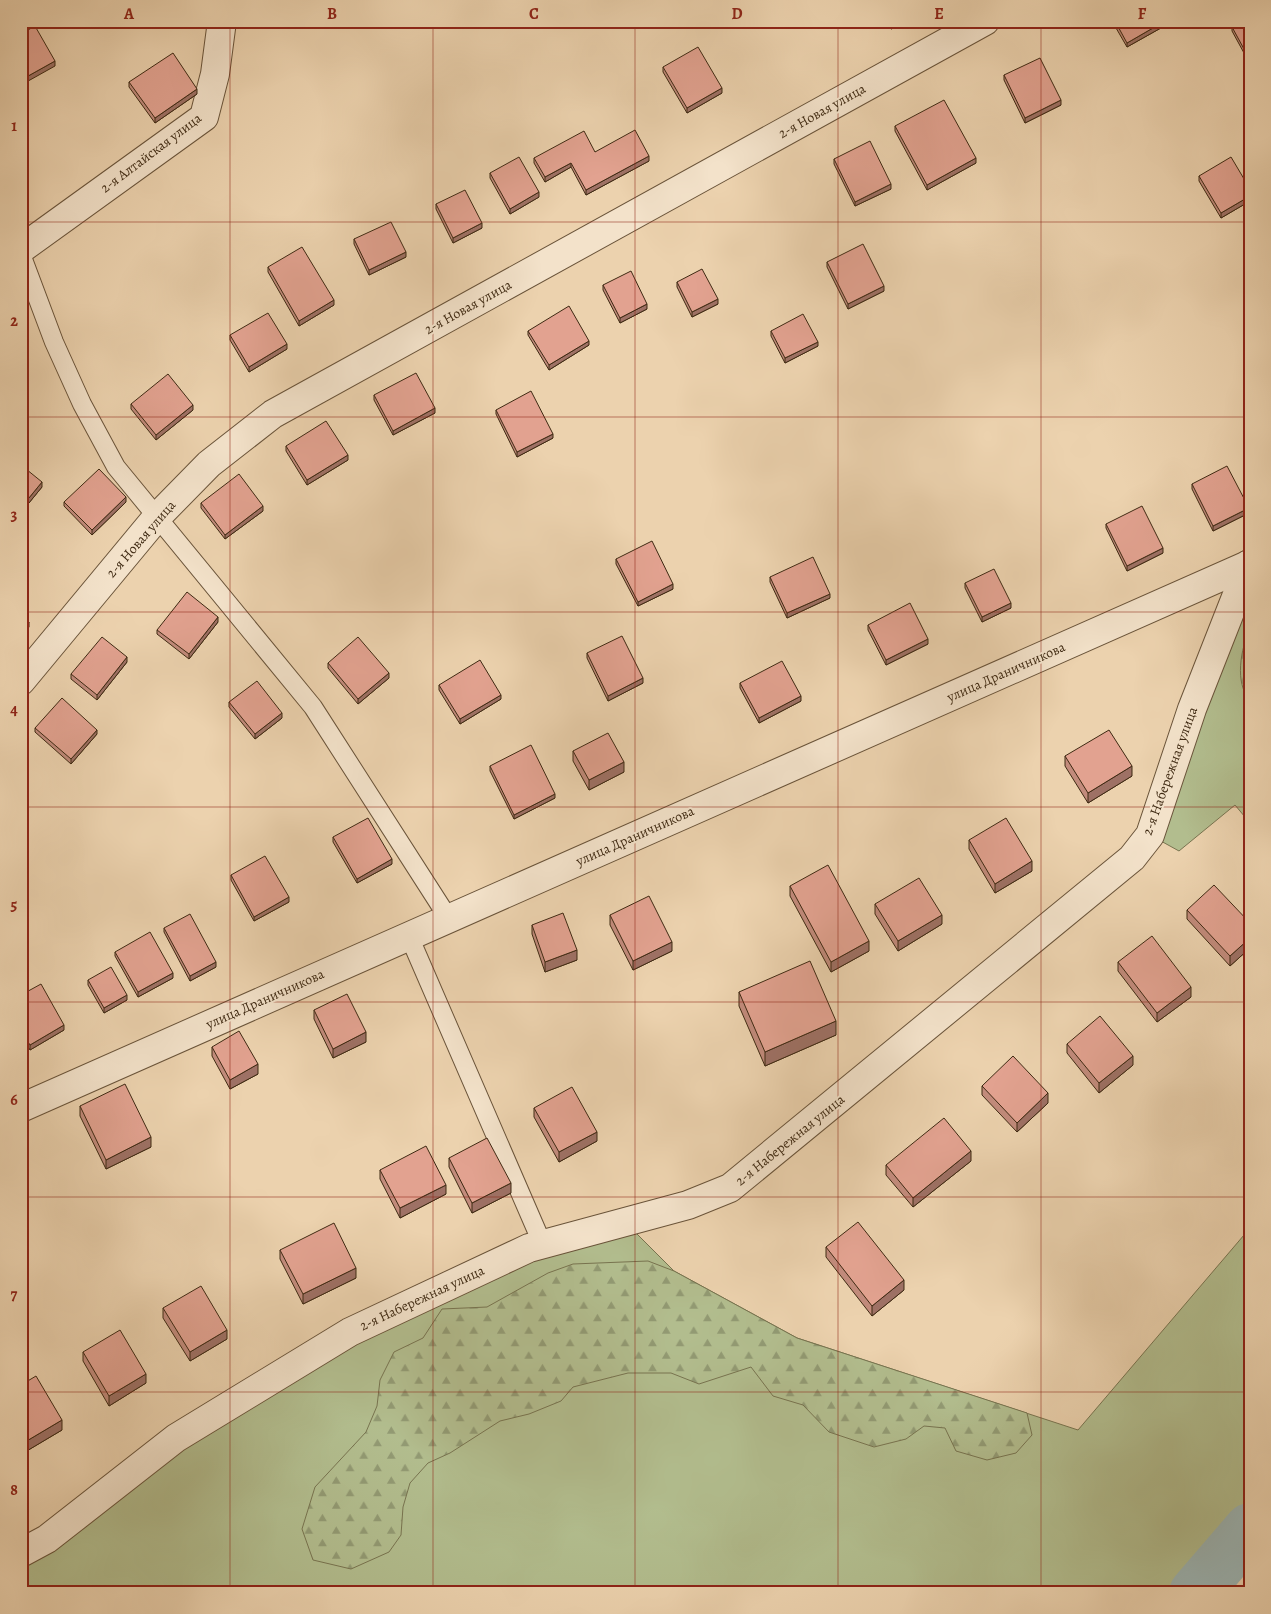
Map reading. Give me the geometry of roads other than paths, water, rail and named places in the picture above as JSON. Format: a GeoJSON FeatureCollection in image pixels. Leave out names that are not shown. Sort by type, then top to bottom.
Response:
{"type":"FeatureCollection","features":[{"type":"Feature","properties":{"kind":"street","name":"2-я Алтайская улица"},"geometry":{"type":"LineString","coordinates":[[21,248],[204,116],[215,74],[222,21]]}},
{"type":"Feature","properties":{"kind":"street","name":"2-я Новая улица"},"geometry":{"type":"LineString","coordinates":[[21,681],[156,517],[209,464],[273,414],[985,21]]}},
{"type":"Feature","properties":{"kind":"street","name":"улица Драничникова"},"geometry":{"type":"LineString","coordinates":[[21,1108],[1249,564]]}},
{"type":"Feature","properties":{"kind":"street","name":"2-я Набережная улица"},"geometry":{"type":"LineString","coordinates":[[21,1553],[47,1539],[176,1438],[350,1332],[542,1243],[688,1205],[730,1188],[1132,858],[1150,835],[1192,709],[1249,564]]}},
{"type":"Feature","properties":{"kind":"lane"},"geometry":{"type":"LineString","coordinates":[[21,254],[54,342],[82,404],[116,467],[313,707],[449,918]]}},
{"type":"Feature","properties":{"kind":"lane"},"geometry":{"type":"LineString","coordinates":[[409,936],[542,1243]]}},
{"type":"Feature","properties":{"kind":"waterway"},"geometry":{"type":"LineString","coordinates":[[1195,1593],[1250,1529]]}}]}
